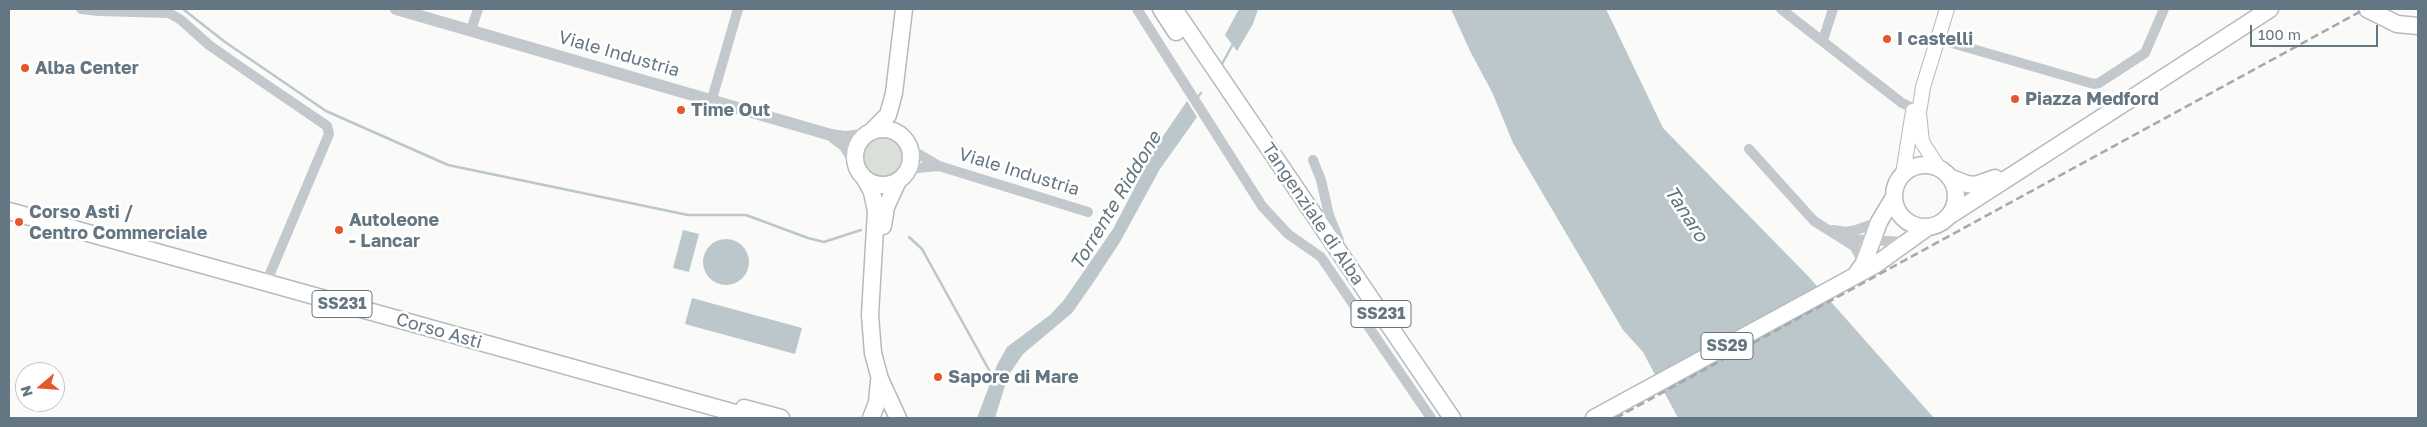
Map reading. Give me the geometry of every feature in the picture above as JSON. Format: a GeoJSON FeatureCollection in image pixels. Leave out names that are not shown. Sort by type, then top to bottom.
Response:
{"type":"FeatureCollection","features":[{"type":"Feature","properties":{"kind":"main road"},"geometry":{"type":"LineString","coordinates":[[898,418],[880,379],[873,353],[870,314],[876,211],[872,192],[856,164],[856,148],[888,115],[894,93],[904,9]]}},
{"type":"Feature","properties":{"kind":"main road","name":"Tangenziale di Alba"},"geometry":{"type":"LineString","coordinates":[[1161,9],[1452,418]]}},
{"type":"Feature","properties":{"kind":"main road","name":"Tangenziale di Alba"},"geometry":{"type":"LineString","coordinates":[[1174,9],[1439,418]]}},
{"type":"Feature","properties":{"kind":"main road"},"geometry":{"type":"LineString","coordinates":[[1178,9],[1193,37]]}},
{"type":"Feature","properties":{"kind":"main road"},"geometry":{"type":"LineString","coordinates":[[1947,9],[1923,87],[1913,108],[1903,174],[1898,181],[1894,197],[1898,212],[1905,220],[1920,227],[1936,225],[2270,9]]}},
{"type":"Feature","properties":{"kind":"main road"},"geometry":{"type":"LineString","coordinates":[[2367,9],[2397,24],[2418,26]]}},
{"type":"Feature","properties":{"kind":"main road"},"geometry":{"type":"LineString","coordinates":[[1923,87],[1919,113],[1922,142],[1954,188],[1956,199],[1949,216]]}},
{"type":"Feature","properties":{"kind":"main road"},"geometry":{"type":"LineString","coordinates":[[894,93],[899,126],[907,144],[911,162],[909,169],[897,182],[886,207],[883,222],[878,309],[879,351],[892,390],[910,418]]}},
{"type":"Feature","properties":{"kind":"main road"},"geometry":{"type":"LineString","coordinates":[[869,133],[889,130],[907,144]]}},
{"type":"Feature","properties":{"kind":"main road"},"geometry":{"type":"LineString","coordinates":[[1903,174],[1919,166],[1930,166],[1967,184],[1981,185],[2042,149],[2078,133]]}},
{"type":"Feature","properties":{"kind":"main road"},"geometry":{"type":"LineString","coordinates":[[865,179],[880,186],[897,182]]}},
{"type":"Feature","properties":{"kind":"main road","name":"SS29"},"geometry":{"type":"LineString","coordinates":[[1847,281],[1864,263],[1870,242],[1879,222],[1894,197]]}},
{"type":"Feature","properties":{"kind":"main road","name":"Corso Asti"},"geometry":{"type":"LineString","coordinates":[[9,211],[753,418]]}},
{"type":"Feature","properties":{"kind":"main road","name":"SS29"},"geometry":{"type":"LineString","coordinates":[[1594,418],[1875,265],[1928,227]]}},
{"type":"Feature","properties":{"kind":"main road"},"geometry":{"type":"LineString","coordinates":[[872,418],[877,403],[880,379]]}},
{"type":"Feature","properties":{"kind":"main road"},"geometry":{"type":"LineString","coordinates":[[676,397],[701,396],[781,418]]}},
{"type":"Feature","properties":{"kind":"street"},"geometry":{"type":"LineString","coordinates":[[80,9],[169,13],[181,20],[208,44],[327,126],[329,134],[266,282]]}},
{"type":"Feature","properties":{"kind":"street","name":"Viale Industria"},"geometry":{"type":"LineString","coordinates":[[396,9],[831,135],[855,137],[869,133]]}},
{"type":"Feature","properties":{"kind":"street"},"geometry":{"type":"LineString","coordinates":[[471,30],[478,9]]}},
{"type":"Feature","properties":{"kind":"street"},"geometry":{"type":"LineString","coordinates":[[712,99],[738,9]]}},
{"type":"Feature","properties":{"kind":"street"},"geometry":{"type":"LineString","coordinates":[[1137,9],[1201,113],[1274,220],[1288,234],[1321,257],[1431,418]]}},
{"type":"Feature","properties":{"kind":"street"},"geometry":{"type":"LineString","coordinates":[[1781,9],[1902,103],[1913,108]]}},
{"type":"Feature","properties":{"kind":"street"},"geometry":{"type":"LineString","coordinates":[[1823,40],[1833,9]]}},
{"type":"Feature","properties":{"kind":"street"},"geometry":{"type":"LineString","coordinates":[[1938,39],[2063,77],[2094,84],[2124,68],[2145,53],[2164,9]]}},
{"type":"Feature","properties":{"kind":"street","name":"Viale Industria"},"geometry":{"type":"LineString","coordinates":[[831,135],[845,146],[856,164]]}},
{"type":"Feature","properties":{"kind":"street","name":"Viale Industria"},"geometry":{"type":"LineString","coordinates":[[907,144],[939,166],[1088,212]]}},
{"type":"Feature","properties":{"kind":"street"},"geometry":{"type":"LineString","coordinates":[[1749,149],[1814,221],[1846,239],[1854,246],[1864,263]]}},
{"type":"Feature","properties":{"kind":"street"},"geometry":{"type":"LineString","coordinates":[[1312,160],[1321,180],[1334,233],[1460,418]]}},
{"type":"Feature","properties":{"kind":"street","name":"Viale Industria"},"geometry":{"type":"LineString","coordinates":[[909,169],[939,166]]}},
{"type":"Feature","properties":{"kind":"street"},"geometry":{"type":"LineString","coordinates":[[1824,228],[1846,232],[1879,222]]}},
{"type":"Feature","properties":{"kind":"street"},"geometry":{"type":"LineString","coordinates":[[1846,239],[1870,242],[1907,242]]}},
{"type":"Feature","properties":{"kind":"shaded area"},"geometry":{"type":"Polygon","coordinates":[[[883,135],[898,141],[904,156],[898,171],[883,177],[868,171],[862,156],[868,141],[883,135]]]}},
{"type":"Feature","properties":{"kind":"water"},"geometry":{"type":"Polygon","coordinates":[[[1239,9],[1258,9],[1253,24],[1237,51],[1225,35],[1239,9]]]}},
{"type":"Feature","properties":{"kind":"water","name":"Tanaro"},"geometry":{"type":"Polygon","coordinates":[[[1451,9],[1606,9],[1663,128],[1808,276],[1934,418],[1678,418],[1643,352],[1623,330],[1513,143],[1492,92],[1470,51],[1451,9]]]}},
{"type":"Feature","properties":{"kind":"water"},"geometry":{"type":"Polygon","coordinates":[[[1187,101],[1197,117],[1160,169],[1120,242],[1093,283],[1072,313],[1023,354],[1008,376],[995,418],[977,418],[997,365],[1007,347],[1050,315],[1064,300],[1113,229],[1157,145],[1187,101]]]}},
{"type":"Feature","properties":{"kind":"water"},"geometry":{"type":"Polygon","coordinates":[[[683,230],[699,234],[689,272],[673,268],[683,230]]]}},
{"type":"Feature","properties":{"kind":"water"},"geometry":{"type":"Polygon","coordinates":[[[726,239],[739,243],[745,249],[749,262],[745,275],[739,281],[726,285],[713,281],[707,275],[703,262],[707,249],[713,243],[726,239]]]}},
{"type":"Feature","properties":{"kind":"water"},"geometry":{"type":"Polygon","coordinates":[[[692,298],[802,328],[795,354],[685,324],[692,298]]]}},
{"type":"Feature","properties":{"kind":"waterway"},"geometry":{"type":"LineString","coordinates":[[183,9],[225,42],[326,111],[448,165],[688,215],[746,215],[824,242],[861,230]]}},
{"type":"Feature","properties":{"kind":"waterway","name":"Torrente Riddone"},"geometry":{"type":"LineString","coordinates":[[1222,64],[1233,44]]}},
{"type":"Feature","properties":{"kind":"waterway","name":"Torrente Riddone"},"geometry":{"type":"LineString","coordinates":[[1196,99],[1201,93]]}},
{"type":"Feature","properties":{"kind":"waterway"},"geometry":{"type":"LineString","coordinates":[[909,237],[922,249],[994,379]]}},
{"type":"Feature","properties":{"kind":"railway"},"geometry":{"type":"LineString","coordinates":[[1616,418],[2365,9]]}},
{"type":"Feature","properties":{"kind":"place","name":"I castelli"},"geometry":{"type":"Point","coordinates":[1887,39]}},
{"type":"Feature","properties":{"kind":"place","name":"Alba Center"},"geometry":{"type":"Point","coordinates":[25,68]}},
{"type":"Feature","properties":{"kind":"place","name":"Piazza Medford"},"geometry":{"type":"Point","coordinates":[2015,99]}},
{"type":"Feature","properties":{"kind":"place","name":"Time Out"},"geometry":{"type":"Point","coordinates":[681,110]}},
{"type":"Feature","properties":{"kind":"place","name":"Corso Asti / Centro Commerciale"},"geometry":{"type":"Point","coordinates":[19,222]}},
{"type":"Feature","properties":{"kind":"place","name":"Autoleone - Lancar"},"geometry":{"type":"Point","coordinates":[339,230]}},
{"type":"Feature","properties":{"kind":"place","name":"Sapore di Mare"},"geometry":{"type":"Point","coordinates":[938,377]}}]}
